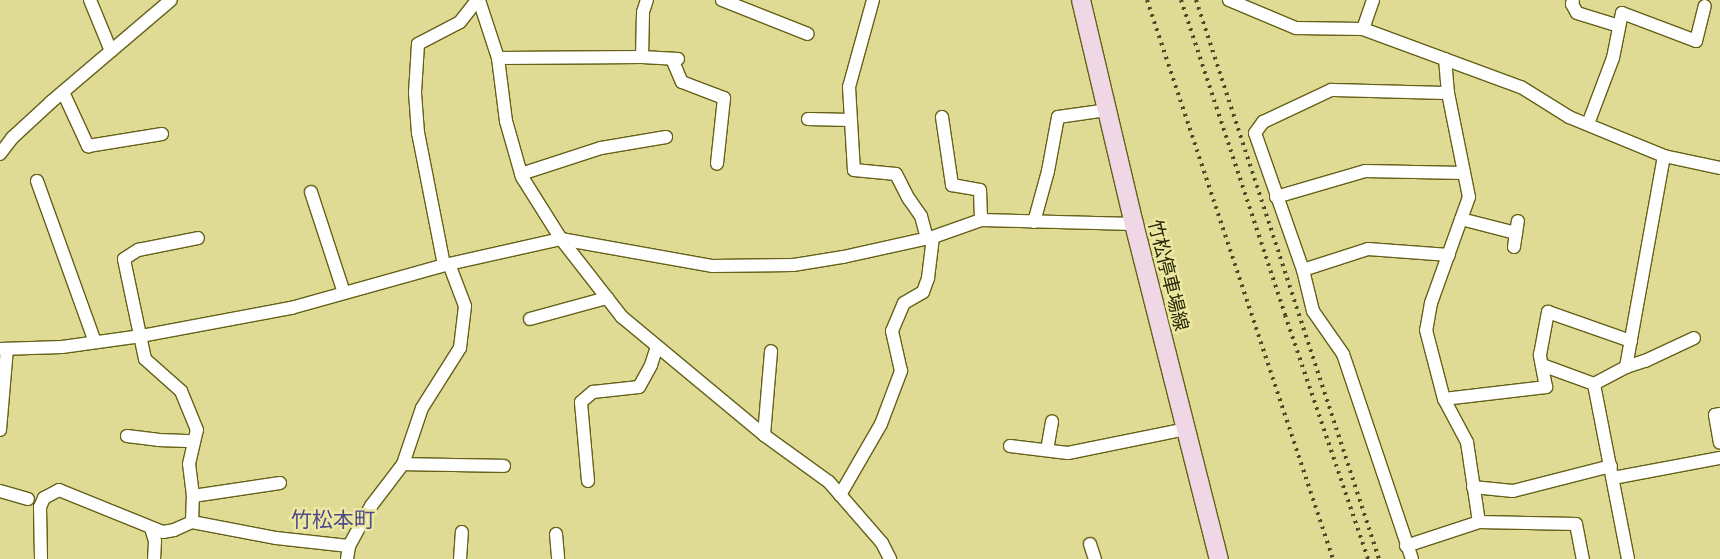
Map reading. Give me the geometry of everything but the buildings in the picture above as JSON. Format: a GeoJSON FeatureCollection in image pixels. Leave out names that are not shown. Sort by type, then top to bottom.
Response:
{"type":"FeatureCollection","features":[{"type":"Feature","properties":{"kind":"main road","name":"竹松停車場線"},"geometry":{"type":"LineString","coordinates":[[1081,0],[1134,224],[1219,559]]}},
{"type":"Feature","properties":{"kind":"street"},"geometry":{"type":"LineString","coordinates":[[90,0],[111,51]]}},
{"type":"Feature","properties":{"kind":"street"},"geometry":{"type":"LineString","coordinates":[[0,154],[12,138],[170,0]]}},
{"type":"Feature","properties":{"kind":"street"},"geometry":{"type":"LineString","coordinates":[[478,0],[498,58],[506,121],[522,174],[561,239],[622,317],[764,435],[829,482],[882,543],[890,559]]}},
{"type":"Feature","properties":{"kind":"street"},"geometry":{"type":"LineString","coordinates":[[347,559],[350,546],[371,506],[403,464],[422,408],[460,348],[465,306],[447,265],[418,133],[415,93],[418,44],[460,22],[478,0]]}},
{"type":"Feature","properties":{"kind":"street"},"geometry":{"type":"LineString","coordinates":[[642,57],[642,12],[647,0]]}},
{"type":"Feature","properties":{"kind":"street"},"geometry":{"type":"LineString","coordinates":[[722,0],[808,34]]}},
{"type":"Feature","properties":{"kind":"street"},"geometry":{"type":"LineString","coordinates":[[840,495],[881,424],[901,371],[892,331],[904,303],[923,292],[928,278],[930,238],[921,216],[909,199],[896,174],[854,170],[849,86],[873,0]]}},
{"type":"Feature","properties":{"kind":"street"},"geometry":{"type":"LineString","coordinates":[[1229,0],[1296,28],[1363,30],[1521,87],[1569,117],[1664,156],[1720,168]]}},
{"type":"Feature","properties":{"kind":"street"},"geometry":{"type":"LineString","coordinates":[[1363,30],[1373,0]]}},
{"type":"Feature","properties":{"kind":"street"},"geometry":{"type":"LineString","coordinates":[[1574,0],[1572,4],[1577,13],[1619,26]]}},
{"type":"Feature","properties":{"kind":"street"},"geometry":{"type":"LineString","coordinates":[[1588,124],[1613,58],[1622,13],[1696,41],[1704,6]]}},
{"type":"Feature","properties":{"kind":"street"},"geometry":{"type":"LineString","coordinates":[[498,58],[642,57],[675,59],[682,82],[724,98],[717,164]]}},
{"type":"Feature","properties":{"kind":"street"},"geometry":{"type":"LineString","coordinates":[[1445,59],[1448,92],[1469,198],[1430,303],[1426,330],[1444,399],[1467,442],[1479,522]]}},
{"type":"Feature","properties":{"kind":"street"},"geometry":{"type":"LineString","coordinates":[[1412,559],[1406,546],[1343,354],[1313,310],[1302,270],[1255,133],[1263,122],[1332,90],[1448,92]]}},
{"type":"Feature","properties":{"kind":"street"},"geometry":{"type":"LineString","coordinates":[[63,92],[88,146],[162,134]]}},
{"type":"Feature","properties":{"kind":"street"},"geometry":{"type":"LineString","coordinates":[[1034,222],[1058,117],[1107,110]]}},
{"type":"Feature","properties":{"kind":"street"},"geometry":{"type":"LineString","coordinates":[[942,117],[952,185],[980,190],[981,220]]}},
{"type":"Feature","properties":{"kind":"street"},"geometry":{"type":"LineString","coordinates":[[808,118],[850,120]]}},
{"type":"Feature","properties":{"kind":"street"},"geometry":{"type":"LineString","coordinates":[[522,174],[601,148],[666,137]]}},
{"type":"Feature","properties":{"kind":"street"},"geometry":{"type":"LineString","coordinates":[[1626,367],[1664,156]]}},
{"type":"Feature","properties":{"kind":"street"},"geometry":{"type":"LineString","coordinates":[[1276,197],[1365,171],[1464,173]]}},
{"type":"Feature","properties":{"kind":"street"},"geometry":{"type":"LineString","coordinates":[[37,181],[95,342]]}},
{"type":"Feature","properties":{"kind":"street"},"geometry":{"type":"LineString","coordinates":[[311,192],[344,293]]}},
{"type":"Feature","properties":{"kind":"street"},"geometry":{"type":"LineString","coordinates":[[0,430],[3,349],[62,347],[141,336],[291,308],[531,244],[561,239],[721,266],[793,265],[843,257],[930,238],[981,220],[1134,224]]}},
{"type":"Feature","properties":{"kind":"street"},"geometry":{"type":"LineString","coordinates":[[1461,220],[1517,227],[1514,247]]}},
{"type":"Feature","properties":{"kind":"street"},"geometry":{"type":"LineString","coordinates":[[192,522],[193,496],[189,464],[197,430],[181,391],[145,359],[124,259],[138,250],[198,238]]}},
{"type":"Feature","properties":{"kind":"street"},"geometry":{"type":"LineString","coordinates":[[1302,270],[1368,250],[1449,255]]}},
{"type":"Feature","properties":{"kind":"street"},"geometry":{"type":"LineString","coordinates":[[530,319],[607,298]]}},
{"type":"Feature","properties":{"kind":"street"},"geometry":{"type":"LineString","coordinates":[[1444,399],[1546,387],[1540,354],[1548,312],[1631,341]]}},
{"type":"Feature","properties":{"kind":"street"},"geometry":{"type":"LineString","coordinates":[[1542,365],[1594,384],[1626,367],[1645,361],[1694,338]]}},
{"type":"Feature","properties":{"kind":"street"},"geometry":{"type":"LineString","coordinates":[[588,481],[581,402],[593,392],[639,387],[651,365],[657,347]]}},
{"type":"Feature","properties":{"kind":"street"},"geometry":{"type":"LineString","coordinates":[[764,435],[771,350]]}},
{"type":"Feature","properties":{"kind":"street"},"geometry":{"type":"LineString","coordinates":[[1594,384],[1628,559]]}},
{"type":"Feature","properties":{"kind":"street"},"geometry":{"type":"LineString","coordinates":[[1720,414],[1716,415],[1720,443]]}},
{"type":"Feature","properties":{"kind":"street"},"geometry":{"type":"LineString","coordinates":[[1047,450],[1052,421]]}},
{"type":"Feature","properties":{"kind":"street"},"geometry":{"type":"LineString","coordinates":[[1010,446],[1068,453],[1186,429]]}},
{"type":"Feature","properties":{"kind":"street"},"geometry":{"type":"LineString","coordinates":[[127,436],[158,440],[194,441]]}},
{"type":"Feature","properties":{"kind":"street"},"geometry":{"type":"LineString","coordinates":[[1473,487],[1512,491],[1612,472],[1720,458]]}},
{"type":"Feature","properties":{"kind":"street"},"geometry":{"type":"LineString","coordinates":[[403,464],[504,466]]}},
{"type":"Feature","properties":{"kind":"street"},"geometry":{"type":"LineString","coordinates":[[193,496],[280,482]]}},
{"type":"Feature","properties":{"kind":"street"},"geometry":{"type":"LineString","coordinates":[[41,559],[40,507],[44,498],[59,490],[163,532],[192,522],[276,538],[350,546]]}},
{"type":"Feature","properties":{"kind":"street"},"geometry":{"type":"LineString","coordinates":[[0,491],[28,499]]}},
{"type":"Feature","properties":{"kind":"street"},"geometry":{"type":"LineString","coordinates":[[1406,546],[1479,522],[1576,524],[1584,559]]}},
{"type":"Feature","properties":{"kind":"street"},"geometry":{"type":"LineString","coordinates":[[151,528],[155,540],[154,559]]}},
{"type":"Feature","properties":{"kind":"street"},"geometry":{"type":"LineString","coordinates":[[460,559],[462,532]]}},
{"type":"Feature","properties":{"kind":"street"},"geometry":{"type":"LineString","coordinates":[[556,534],[558,559]]}},
{"type":"Feature","properties":{"kind":"street"},"geometry":{"type":"LineString","coordinates":[[1090,544],[1094,559]]}},
{"type":"Feature","properties":{"kind":"railway"},"geometry":{"type":"LineString","coordinates":[[1147,0],[1333,559]]}},
{"type":"Feature","properties":{"kind":"railway"},"geometry":{"type":"LineString","coordinates":[[1181,0],[1368,559]]}},
{"type":"Feature","properties":{"kind":"railway"},"geometry":{"type":"LineString","coordinates":[[1196,0],[1379,559]]}},
{"type":"Feature","properties":{"kind":"district","name":"竹松本町"},"geometry":{"type":"Point","coordinates":[333,519]}}]}
